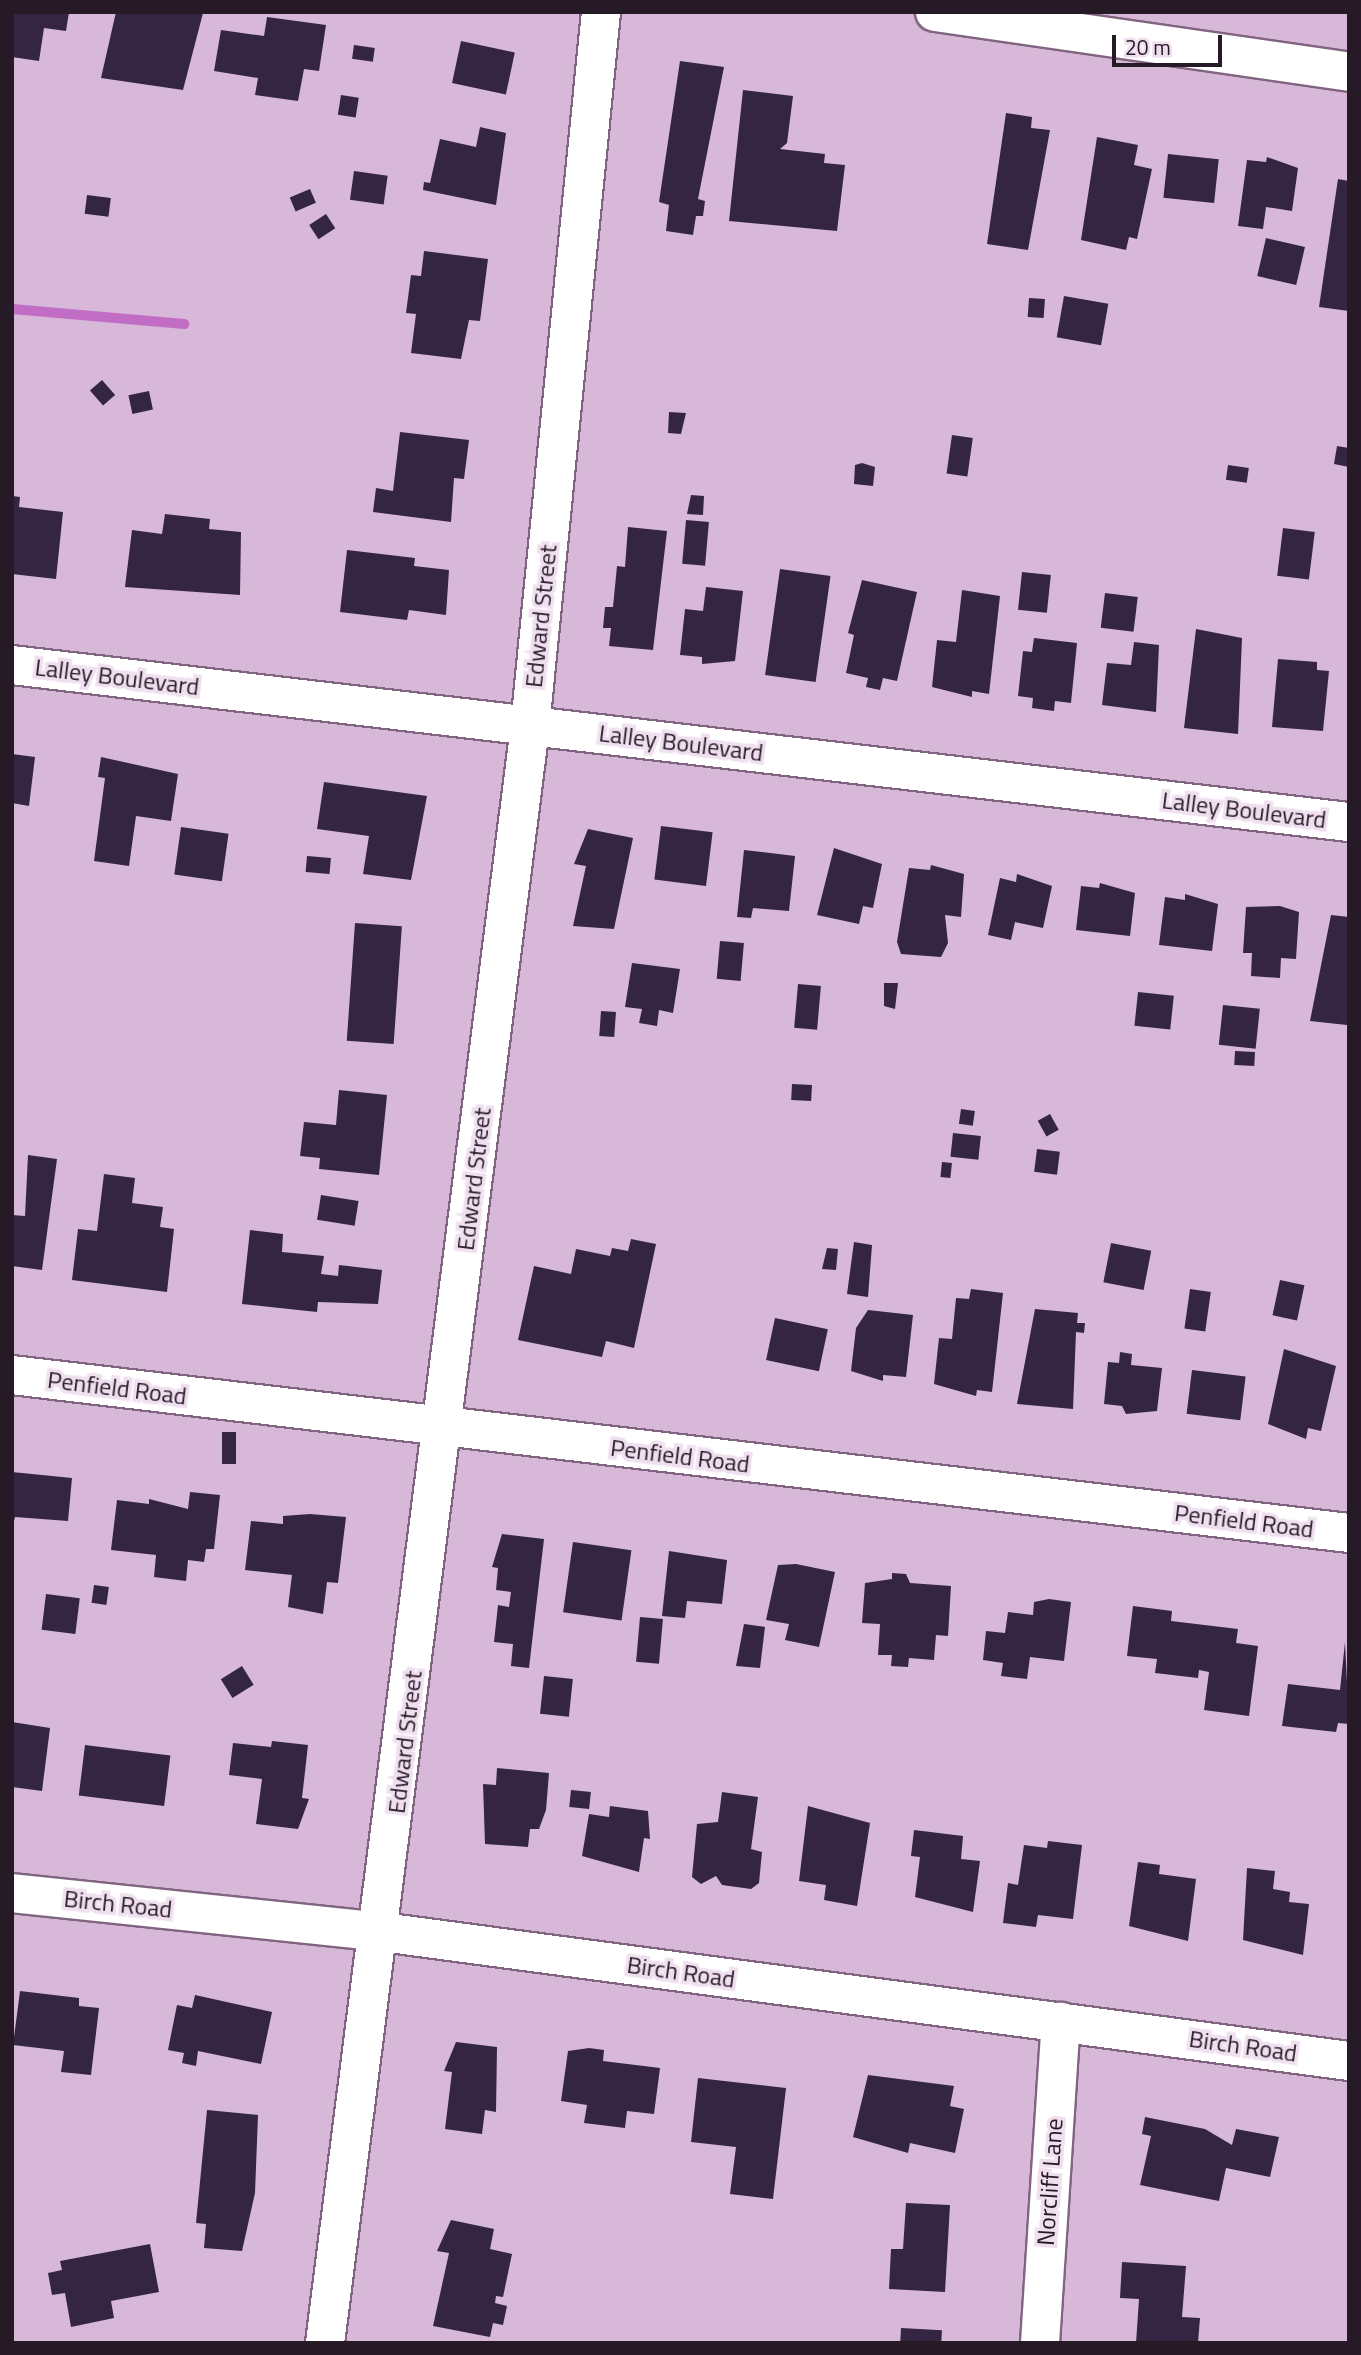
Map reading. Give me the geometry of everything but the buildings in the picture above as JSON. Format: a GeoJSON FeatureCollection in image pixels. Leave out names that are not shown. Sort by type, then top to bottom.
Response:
{"type":"FeatureCollection","features":[{"type":"Feature","properties":{"kind":"street","name":"Edward Street"},"geometry":{"type":"LineString","coordinates":[[325,2343],[382,1932],[530,726],[601,12]]}},
{"type":"Feature","properties":{"kind":"street"},"geometry":{"type":"LineString","coordinates":[[935,12],[1349,72]]}},
{"type":"Feature","properties":{"kind":"street","name":"Lalley Boulevard"},"geometry":{"type":"LineString","coordinates":[[12,665],[1349,822]]}},
{"type":"Feature","properties":{"kind":"street","name":"Penfield Road"},"geometry":{"type":"LineString","coordinates":[[12,1375],[1349,1533]]}},
{"type":"Feature","properties":{"kind":"street","name":"Birch Road"},"geometry":{"type":"LineString","coordinates":[[12,1893],[382,1932],[1349,2061]]}},
{"type":"Feature","properties":{"kind":"street","name":"Norcliff Lane"},"geometry":{"type":"LineString","coordinates":[[1040,2343],[1061,2022]]}},
{"type":"Feature","properties":{"kind":"waterway"},"geometry":{"type":"LineString","coordinates":[[12,309],[184,324]]}}]}
